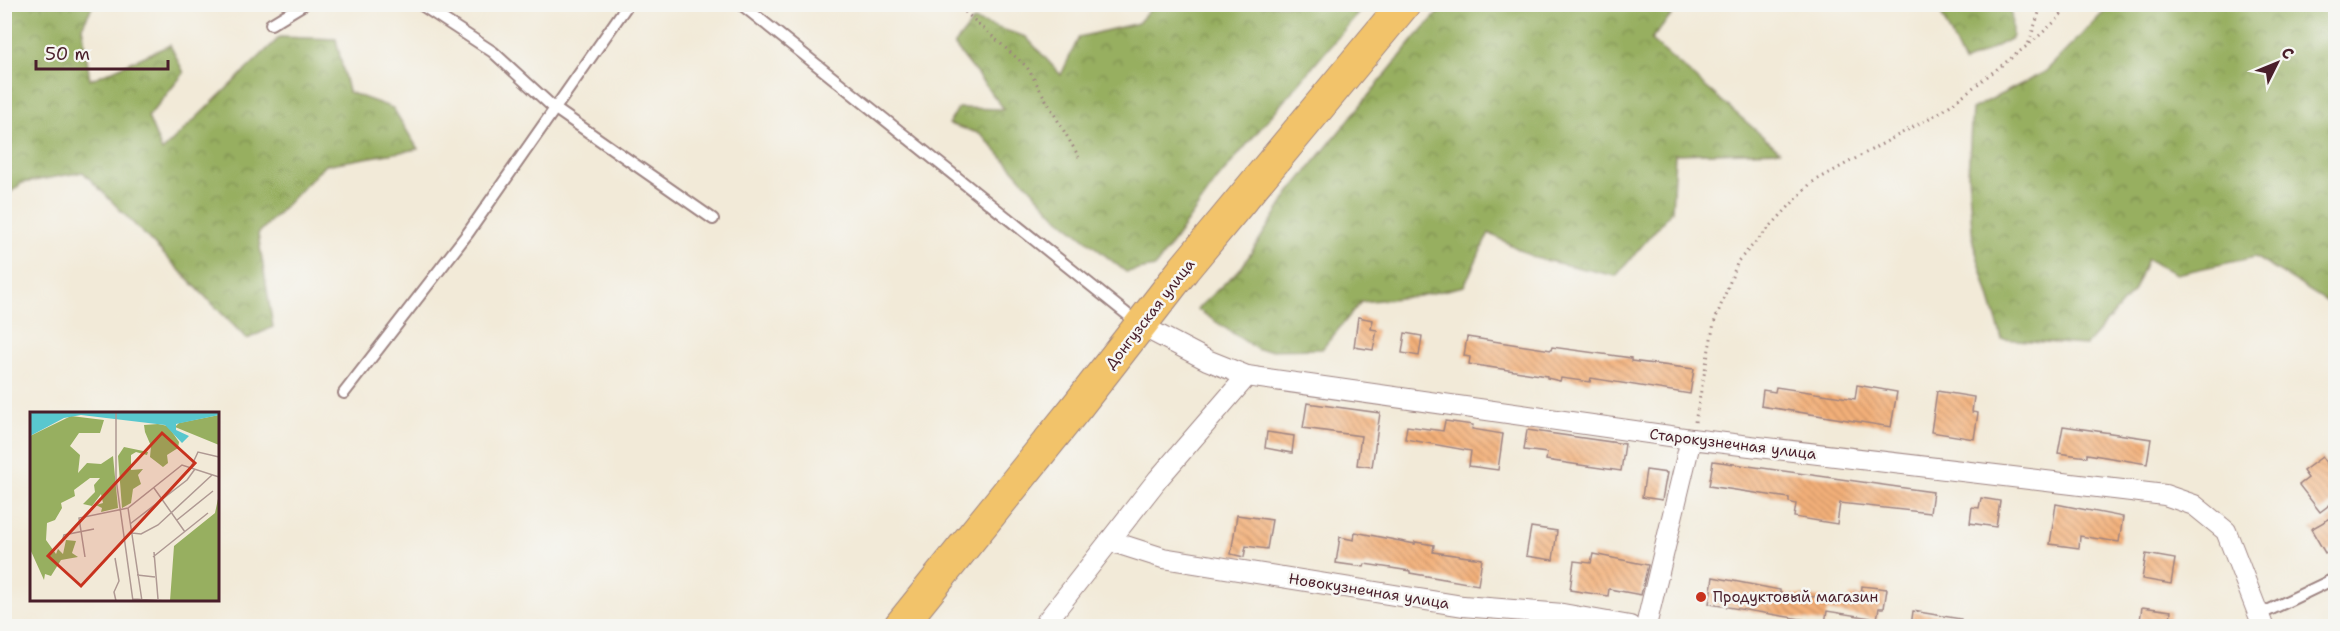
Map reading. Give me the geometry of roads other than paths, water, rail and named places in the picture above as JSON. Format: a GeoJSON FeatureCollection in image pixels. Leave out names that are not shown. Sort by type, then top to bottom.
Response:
{"type":"FeatureCollection","features":[{"type":"Feature","properties":{"kind":"main road","name":"Донгузская улица"},"geometry":{"type":"LineString","coordinates":[[900,627],[1140,325],[1346,71],[1404,4]]}},
{"type":"Feature","properties":{"kind":"street","name":"Старокузнечная улица"},"geometry":{"type":"LineString","coordinates":[[1140,325],[1207,360],[1247,376],[1691,439],[2165,495],[2194,505],[2226,531],[2261,621]]}},
{"type":"Feature","properties":{"kind":"street"},"geometry":{"type":"LineString","coordinates":[[1043,627],[1158,479],[1247,376]]}},
{"type":"Feature","properties":{"kind":"street"},"geometry":{"type":"LineString","coordinates":[[1646,627],[1691,439]]}},
{"type":"Feature","properties":{"kind":"street","name":"Новокузнечная улица"},"geometry":{"type":"LineString","coordinates":[[1110,541],[1174,560],[1463,606],[1563,614],[1630,627]]}},
{"type":"Feature","properties":{"kind":"lane"},"geometry":{"type":"LineString","coordinates":[[271,24],[304,4]]}},
{"type":"Feature","properties":{"kind":"lane"},"geometry":{"type":"LineString","coordinates":[[420,4],[492,52],[554,108],[714,219]]}},
{"type":"Feature","properties":{"kind":"lane"},"geometry":{"type":"LineString","coordinates":[[344,393],[468,233],[628,4]]}},
{"type":"Feature","properties":{"kind":"lane"},"geometry":{"type":"LineString","coordinates":[[741,4],[1140,325]]}},
{"type":"Feature","properties":{"kind":"lane"},"geometry":{"type":"LineString","coordinates":[[2261,621],[2336,578]]}},
{"type":"Feature","properties":{"kind":"place","name":"Продуктовый магазин"},"geometry":{"type":"Point","coordinates":[1701,597]}}]}
